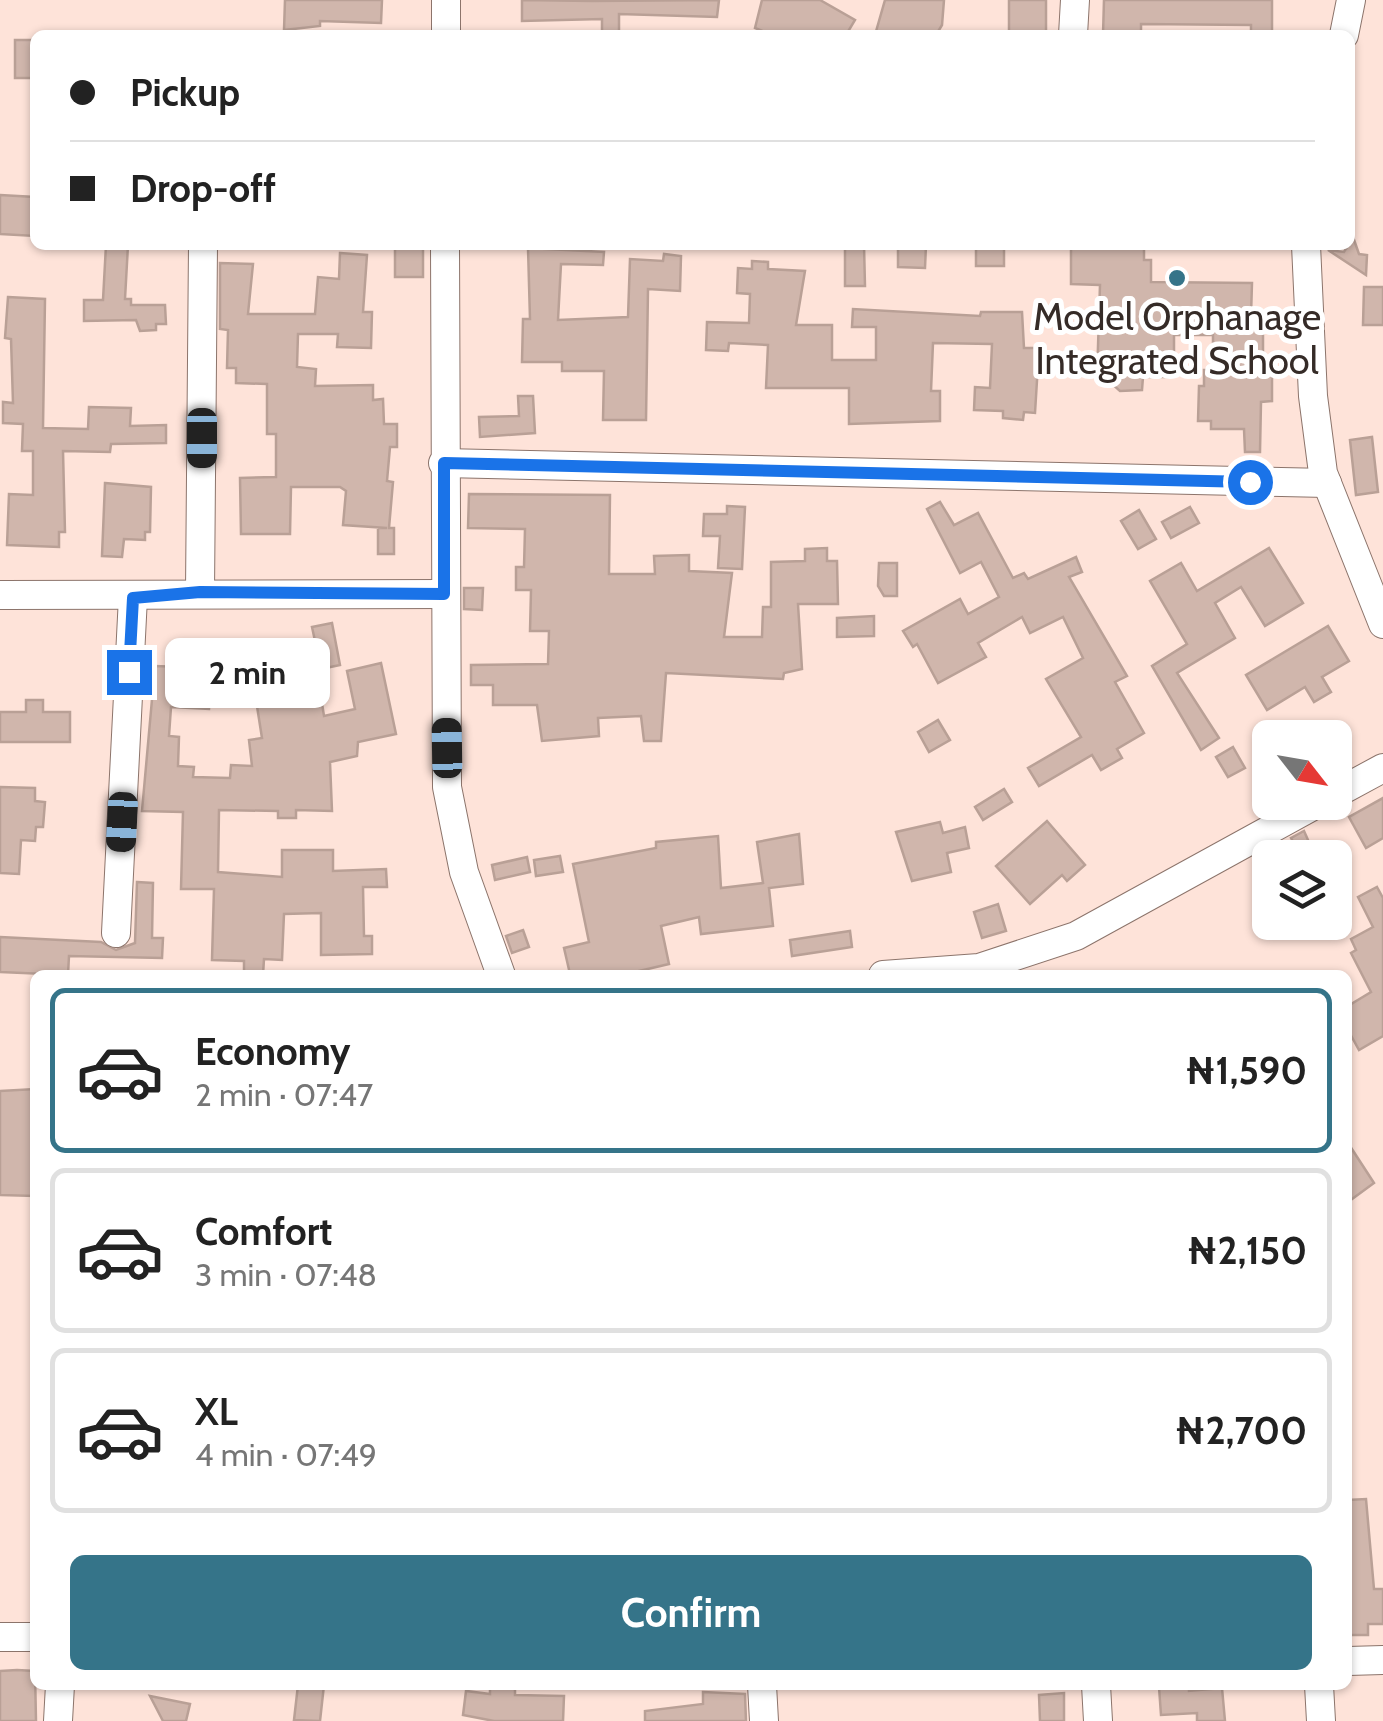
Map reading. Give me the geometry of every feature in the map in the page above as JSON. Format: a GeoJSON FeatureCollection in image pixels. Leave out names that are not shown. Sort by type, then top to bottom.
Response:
{"type":"FeatureCollection","features":[{"type":"Feature","properties":{"kind":"street"},"geometry":{"type":"LineString","coordinates":[[446,0],[446,30]]}},
{"type":"Feature","properties":{"kind":"street"},"geometry":{"type":"LineString","coordinates":[[1073,30],[1074,0]]}},
{"type":"Feature","properties":{"kind":"street"},"geometry":{"type":"LineString","coordinates":[[1329,30],[1334,0]]}},
{"type":"Feature","properties":{"kind":"street"},"geometry":{"type":"LineString","coordinates":[[1345,30],[1351,0]]}},
{"type":"Feature","properties":{"kind":"street"},"geometry":{"type":"LineString","coordinates":[[200,592],[203,250]]}},
{"type":"Feature","properties":{"kind":"street"},"geometry":{"type":"LineString","coordinates":[[444,250],[448,787],[464,872],[500,970]]}},
{"type":"Feature","properties":{"kind":"street"},"geometry":{"type":"LineString","coordinates":[[1306,250],[1313,396],[1327,484],[1383,624]]}},
{"type":"Feature","properties":{"kind":"street"},"geometry":{"type":"LineString","coordinates":[[1313,396],[1318,250]]}},
{"type":"Feature","properties":{"kind":"street"},"geometry":{"type":"LineString","coordinates":[[444,463],[1327,484]]}},
{"type":"Feature","properties":{"kind":"street"},"geometry":{"type":"LineString","coordinates":[[0,595],[133,598],[200,592],[444,594]]}},
{"type":"Feature","properties":{"kind":"street"},"geometry":{"type":"LineString","coordinates":[[116,934],[133,598]]}},
{"type":"Feature","properties":{"kind":"street"},"geometry":{"type":"LineString","coordinates":[[1352,785],[1383,768]]}},
{"type":"Feature","properties":{"kind":"street"},"geometry":{"type":"LineString","coordinates":[[951,970],[978,968],[1076,936],[1287,820]]}},
{"type":"Feature","properties":{"kind":"street"},"geometry":{"type":"LineString","coordinates":[[0,1637],[30,1637]]}},
{"type":"Feature","properties":{"kind":"street"},"geometry":{"type":"LineString","coordinates":[[1352,1662],[1383,1660]]}},
{"type":"Feature","properties":{"kind":"street"},"geometry":{"type":"LineString","coordinates":[[58,1721],[60,1690]]}},
{"type":"Feature","properties":{"kind":"street"},"geometry":{"type":"LineString","coordinates":[[762,1690],[764,1721]]}},
{"type":"Feature","properties":{"kind":"street"},"geometry":{"type":"LineString","coordinates":[[1096,1690],[1098,1721]]}},
{"type":"Feature","properties":{"kind":"street"},"geometry":{"type":"LineString","coordinates":[[1319,1690],[1320,1721]]}},
{"type":"Feature","properties":{"kind":"building"},"geometry":{"type":"Polygon","coordinates":[[[285,0],[382,0],[381,23],[320,21],[320,26],[284,30],[285,0]]]}},
{"type":"Feature","properties":{"kind":"building"},"geometry":{"type":"Polygon","coordinates":[[[522,0],[719,0],[717,17],[619,14],[619,30],[602,30],[602,19],[522,21],[522,0]]]}},
{"type":"Feature","properties":{"kind":"building"},"geometry":{"type":"Polygon","coordinates":[[[762,0],[820,0],[855,20],[849,30],[755,28],[762,0]]]}},
{"type":"Feature","properties":{"kind":"building"},"geometry":{"type":"Polygon","coordinates":[[[885,0],[944,0],[939,30],[876,30],[885,0]]]}},
{"type":"Feature","properties":{"kind":"building"},"geometry":{"type":"Polygon","coordinates":[[[1009,0],[1046,0],[1046,30],[1009,30],[1009,0]]]}},
{"type":"Feature","properties":{"kind":"building"},"geometry":{"type":"Polygon","coordinates":[[[1104,0],[1272,0],[1272,30],[1251,30],[1251,25],[1141,24],[1141,30],[1103,30],[1104,0]]]}},
{"type":"Feature","properties":{"kind":"building"},"geometry":{"type":"Polygon","coordinates":[[[15,40],[30,40],[30,78],[15,78],[15,40]]]}},
{"type":"Feature","properties":{"kind":"building"},"geometry":{"type":"Polygon","coordinates":[[[0,195],[30,197],[30,236],[0,234],[0,195]]]}},
{"type":"Feature","properties":{"kind":"building"},"geometry":{"type":"Polygon","coordinates":[[[1355,243],[1359,254],[1367,255],[1366,275],[1328,250],[1355,250],[1355,243]]]}},
{"type":"Feature","properties":{"kind":"building"},"geometry":{"type":"Polygon","coordinates":[[[106,250],[128,250],[125,299],[131,299],[131,305],[165,305],[166,324],[156,324],[156,330],[140,331],[136,320],[84,321],[84,300],[103,300],[106,250]]]}},
{"type":"Feature","properties":{"kind":"building"},"geometry":{"type":"Polygon","coordinates":[[[395,250],[423,250],[423,277],[395,277],[395,250]]]}},
{"type":"Feature","properties":{"kind":"building"},"geometry":{"type":"Polygon","coordinates":[[[528,250],[604,252],[603,265],[561,264],[558,320],[628,317],[630,259],[663,261],[664,254],[681,256],[680,291],[648,289],[646,420],[603,420],[604,371],[562,371],[562,362],[522,362],[523,319],[530,319],[528,250]]]}},
{"type":"Feature","properties":{"kind":"building"},"geometry":{"type":"Polygon","coordinates":[[[845,250],[864,250],[865,286],[845,286],[845,250]]]}},
{"type":"Feature","properties":{"kind":"building"},"geometry":{"type":"Polygon","coordinates":[[[898,250],[926,250],[925,268],[898,267],[898,250]]]}},
{"type":"Feature","properties":{"kind":"building"},"geometry":{"type":"Polygon","coordinates":[[[976,250],[1004,250],[1004,266],[976,266],[976,250]]]}},
{"type":"Feature","properties":{"kind":"building"},"geometry":{"type":"Polygon","coordinates":[[[1071,250],[1144,250],[1144,260],[1151,260],[1151,282],[1252,283],[1251,316],[1263,316],[1263,364],[1272,364],[1272,401],[1261,402],[1260,452],[1245,452],[1244,429],[1211,429],[1211,421],[1198,421],[1199,386],[1204,386],[1204,370],[1213,370],[1213,335],[1174,335],[1174,360],[1168,361],[1168,377],[1143,377],[1142,390],[1120,391],[1112,384],[1112,378],[1097,377],[1100,285],[1071,284],[1071,250]]]}},
{"type":"Feature","properties":{"kind":"building"},"geometry":{"type":"Polygon","coordinates":[[[340,253],[367,255],[363,312],[372,312],[371,348],[337,347],[338,334],[298,334],[297,367],[316,369],[315,386],[373,385],[373,400],[383,399],[384,424],[397,424],[397,447],[390,447],[387,481],[393,482],[389,528],[394,528],[394,554],[378,554],[378,528],[387,528],[343,525],[346,491],[340,487],[291,487],[290,534],[241,534],[240,478],[276,477],[276,434],[267,434],[267,384],[236,383],[236,368],[227,368],[228,330],[220,329],[220,263],[253,264],[248,314],[315,314],[318,277],[339,279],[340,253]]]}},
{"type":"Feature","properties":{"kind":"building"},"geometry":{"type":"Polygon","coordinates":[[[752,261],[768,262],[768,269],[805,271],[796,325],[832,325],[832,360],[876,360],[876,327],[852,327],[853,309],[980,316],[981,312],[1022,312],[1024,348],[1039,348],[1035,413],[1024,412],[1023,420],[1003,418],[1003,411],[974,410],[975,387],[990,388],[992,344],[933,343],[931,391],[940,391],[940,421],[849,424],[849,388],[766,388],[768,345],[729,343],[728,351],[706,350],[707,322],[749,323],[750,294],[737,293],[738,268],[752,269],[752,261]]]}},
{"type":"Feature","properties":{"kind":"building"},"geometry":{"type":"Polygon","coordinates":[[[1364,287],[1383,287],[1383,325],[1363,325],[1364,287]]]}},
{"type":"Feature","properties":{"kind":"building"},"geometry":{"type":"Polygon","coordinates":[[[8,297],[45,299],[43,428],[88,429],[89,407],[131,408],[130,426],[166,425],[166,443],[111,444],[110,452],[63,451],[65,532],[59,532],[59,547],[7,545],[9,494],[33,495],[33,451],[22,451],[23,424],[3,423],[3,402],[13,403],[11,339],[5,338],[8,297]]]}},
{"type":"Feature","properties":{"kind":"building"},"geometry":{"type":"Polygon","coordinates":[[[518,396],[533,396],[535,433],[480,437],[479,417],[519,416],[518,396]]]}},
{"type":"Feature","properties":{"kind":"building"},"geometry":{"type":"Polygon","coordinates":[[[1372,437],[1378,492],[1356,495],[1350,440],[1372,437]]]}},
{"type":"Feature","properties":{"kind":"building"},"geometry":{"type":"Polygon","coordinates":[[[105,483],[151,487],[150,532],[145,532],[145,540],[124,539],[122,557],[102,556],[105,483]]]}},
{"type":"Feature","properties":{"kind":"building"},"geometry":{"type":"Polygon","coordinates":[[[469,494],[610,495],[609,574],[655,574],[654,556],[689,555],[689,571],[732,573],[724,637],[762,637],[763,607],[771,607],[771,562],[805,561],[805,549],[827,548],[827,561],[837,561],[838,604],[798,604],[802,669],[784,673],[783,679],[666,673],[661,741],[644,741],[641,716],[598,718],[599,736],[542,741],[537,705],[493,705],[493,685],[471,685],[471,665],[548,664],[549,631],[530,631],[531,590],[516,590],[516,567],[524,567],[525,529],[468,528],[469,494]]]}},
{"type":"Feature","properties":{"kind":"building"},"geometry":{"type":"Polygon","coordinates":[[[940,502],[954,525],[978,513],[1013,578],[1024,573],[1028,579],[1076,557],[1082,572],[1069,577],[1127,676],[1115,682],[1144,733],[1117,749],[1122,758],[1101,770],[1092,755],[1039,786],[1028,768],[1081,737],[1046,679],[1083,658],[1063,617],[1030,633],[1022,617],[978,643],[986,657],[938,683],[917,644],[913,647],[903,631],[960,599],[968,614],[999,597],[981,562],[960,573],[927,509],[940,502]]]}},
{"type":"Feature","properties":{"kind":"building"},"geometry":{"type":"Polygon","coordinates":[[[727,506],[745,507],[742,569],[718,568],[720,536],[703,536],[704,514],[727,514],[727,506]]]}},
{"type":"Feature","properties":{"kind":"building"},"geometry":{"type":"Polygon","coordinates":[[[1190,507],[1199,523],[1171,538],[1162,522],[1190,507]]]}},
{"type":"Feature","properties":{"kind":"building"},"geometry":{"type":"Polygon","coordinates":[[[1139,510],[1156,539],[1138,549],[1121,521],[1139,510]]]}},
{"type":"Feature","properties":{"kind":"building"},"geometry":{"type":"Polygon","coordinates":[[[1269,548],[1303,603],[1265,626],[1241,587],[1215,603],[1235,638],[1177,673],[1219,738],[1201,750],[1152,666],[1187,644],[1150,581],[1181,563],[1197,591],[1269,548]]]}},
{"type":"Feature","properties":{"kind":"building"},"geometry":{"type":"Polygon","coordinates":[[[879,563],[897,563],[897,596],[884,596],[878,586],[879,563]]]}},
{"type":"Feature","properties":{"kind":"building"},"geometry":{"type":"Polygon","coordinates":[[[464,588],[483,588],[482,610],[464,609],[464,588]]]}},
{"type":"Feature","properties":{"kind":"building"},"geometry":{"type":"Polygon","coordinates":[[[874,616],[874,636],[837,637],[837,618],[874,616]]]}},
{"type":"Feature","properties":{"kind":"building"},"geometry":{"type":"Polygon","coordinates":[[[332,623],[340,665],[321,669],[312,627],[332,623]]]}},
{"type":"Feature","properties":{"kind":"building"},"geometry":{"type":"Polygon","coordinates":[[[1328,626],[1349,661],[1322,677],[1331,692],[1314,702],[1305,687],[1267,710],[1246,675],[1328,626]]]}},
{"type":"Feature","properties":{"kind":"building"},"geometry":{"type":"Polygon","coordinates":[[[257,640],[259,665],[315,659],[324,716],[355,709],[347,671],[381,663],[396,734],[358,742],[357,756],[330,762],[332,811],[296,810],[296,818],[278,818],[278,811],[219,810],[218,872],[282,877],[282,850],[333,850],[333,871],[386,869],[387,887],[363,887],[364,936],[372,936],[372,954],[321,955],[321,913],[284,914],[282,960],[264,959],[263,970],[244,970],[244,961],[212,960],[214,889],[181,889],[183,812],[142,811],[155,666],[212,668],[209,709],[171,707],[169,736],[179,737],[178,766],[194,767],[193,777],[230,778],[231,765],[252,766],[249,740],[262,738],[251,668],[242,669],[239,642],[257,640]]]}},
{"type":"Feature","properties":{"kind":"building"},"geometry":{"type":"Polygon","coordinates":[[[26,700],[43,700],[43,712],[70,712],[70,742],[0,742],[0,712],[26,712],[26,700]]]}},
{"type":"Feature","properties":{"kind":"building"},"geometry":{"type":"Polygon","coordinates":[[[938,720],[950,740],[929,752],[918,732],[938,720]]]}},
{"type":"Feature","properties":{"kind":"building"},"geometry":{"type":"Polygon","coordinates":[[[1233,747],[1245,768],[1228,777],[1216,757],[1233,747]]]}},
{"type":"Feature","properties":{"kind":"building"},"geometry":{"type":"Polygon","coordinates":[[[0,787],[35,788],[35,801],[45,802],[43,827],[36,827],[35,841],[21,840],[19,874],[0,873],[0,787]]]}},
{"type":"Feature","properties":{"kind":"building"},"geometry":{"type":"Polygon","coordinates":[[[1004,789],[1012,802],[983,820],[975,807],[1004,789]]]}},
{"type":"Feature","properties":{"kind":"building"},"geometry":{"type":"Polygon","coordinates":[[[1383,798],[1383,838],[1366,848],[1351,820],[1352,815],[1383,798]]]}},
{"type":"Feature","properties":{"kind":"building"},"geometry":{"type":"Polygon","coordinates":[[[1047,821],[1085,865],[1067,881],[1062,875],[1030,904],[996,866],[1047,821]]]}},
{"type":"Feature","properties":{"kind":"building"},"geometry":{"type":"Polygon","coordinates":[[[940,822],[943,833],[965,827],[969,848],[947,853],[951,872],[912,881],[896,832],[940,822]]]}},
{"type":"Feature","properties":{"kind":"building"},"geometry":{"type":"Polygon","coordinates":[[[1304,831],[1308,840],[1292,840],[1304,831]]]}},
{"type":"Feature","properties":{"kind":"building"},"geometry":{"type":"Polygon","coordinates":[[[799,834],[803,884],[769,888],[773,926],[701,934],[699,917],[661,926],[669,964],[643,970],[569,970],[564,948],[589,942],[573,864],[656,848],[656,842],[718,836],[721,888],[763,883],[757,842],[799,834]]]}},
{"type":"Feature","properties":{"kind":"building"},"geometry":{"type":"Polygon","coordinates":[[[560,856],[563,872],[536,876],[534,860],[560,856]]]}},
{"type":"Feature","properties":{"kind":"building"},"geometry":{"type":"Polygon","coordinates":[[[527,857],[530,872],[495,880],[492,865],[527,857]]]}},
{"type":"Feature","properties":{"kind":"building"},"geometry":{"type":"Polygon","coordinates":[[[137,882],[153,883],[152,938],[163,938],[162,958],[69,956],[68,970],[0,972],[0,937],[101,942],[116,950],[135,943],[137,882]]]}},
{"type":"Feature","properties":{"kind":"building"},"geometry":{"type":"Polygon","coordinates":[[[1377,887],[1383,898],[1383,1036],[1359,1050],[1352,1037],[1352,1004],[1371,992],[1351,953],[1356,950],[1351,940],[1373,927],[1358,897],[1377,887]]]}},
{"type":"Feature","properties":{"kind":"building"},"geometry":{"type":"Polygon","coordinates":[[[998,904],[1006,931],[982,938],[974,912],[998,904]]]}},
{"type":"Feature","properties":{"kind":"building"},"geometry":{"type":"Polygon","coordinates":[[[523,930],[529,947],[512,953],[506,936],[523,930]]]}},
{"type":"Feature","properties":{"kind":"building"},"geometry":{"type":"Polygon","coordinates":[[[850,931],[852,947],[792,956],[790,940],[850,931]]]}},
{"type":"Feature","properties":{"kind":"building"},"geometry":{"type":"Polygon","coordinates":[[[30,1089],[30,1196],[0,1195],[0,1091],[30,1089]]]}},
{"type":"Feature","properties":{"kind":"building"},"geometry":{"type":"Polygon","coordinates":[[[1352,1149],[1374,1183],[1352,1199],[1352,1149]]]}},
{"type":"Feature","properties":{"kind":"building"},"geometry":{"type":"Polygon","coordinates":[[[1366,1499],[1374,1589],[1383,1589],[1383,1624],[1368,1624],[1368,1635],[1352,1635],[1352,1500],[1366,1499]]]}},
{"type":"Feature","properties":{"kind":"building"},"geometry":{"type":"Polygon","coordinates":[[[0,1671],[30,1671],[30,1690],[35,1690],[36,1721],[0,1721],[0,1671]]]}},
{"type":"Feature","properties":{"kind":"building"},"geometry":{"type":"Polygon","coordinates":[[[297,1690],[323,1690],[320,1721],[294,1720],[297,1690]]]}},
{"type":"Feature","properties":{"kind":"building"},"geometry":{"type":"Polygon","coordinates":[[[490,1690],[515,1690],[515,1695],[564,1696],[563,1721],[494,1721],[463,1715],[466,1691],[490,1694],[490,1690]]]}},
{"type":"Feature","properties":{"kind":"building"},"geometry":{"type":"Polygon","coordinates":[[[1159,1690],[1222,1690],[1225,1721],[1197,1721],[1197,1713],[1161,1715],[1159,1690]]]}},
{"type":"Feature","properties":{"kind":"building"},"geometry":{"type":"Polygon","coordinates":[[[703,1692],[745,1694],[746,1721],[645,1721],[645,1711],[703,1704],[703,1692]]]}},
{"type":"Feature","properties":{"kind":"building"},"geometry":{"type":"Polygon","coordinates":[[[1064,1693],[1064,1721],[1040,1721],[1039,1695],[1064,1693]]]}},
{"type":"Feature","properties":{"kind":"building"},"geometry":{"type":"Polygon","coordinates":[[[150,1696],[190,1704],[186,1721],[163,1721],[150,1696]]]}},
{"type":"Feature","properties":{"kind":"place","name":"Model Orphanage Integrated School"},"geometry":{"type":"Point","coordinates":[1177,278]}},
{"type":"Feature","properties":{"kind":"route"},"geometry":{"type":"LineString","coordinates":[[129,672],[133,598],[200,592],[444,594],[444,463],[1250,482]]}}]}
